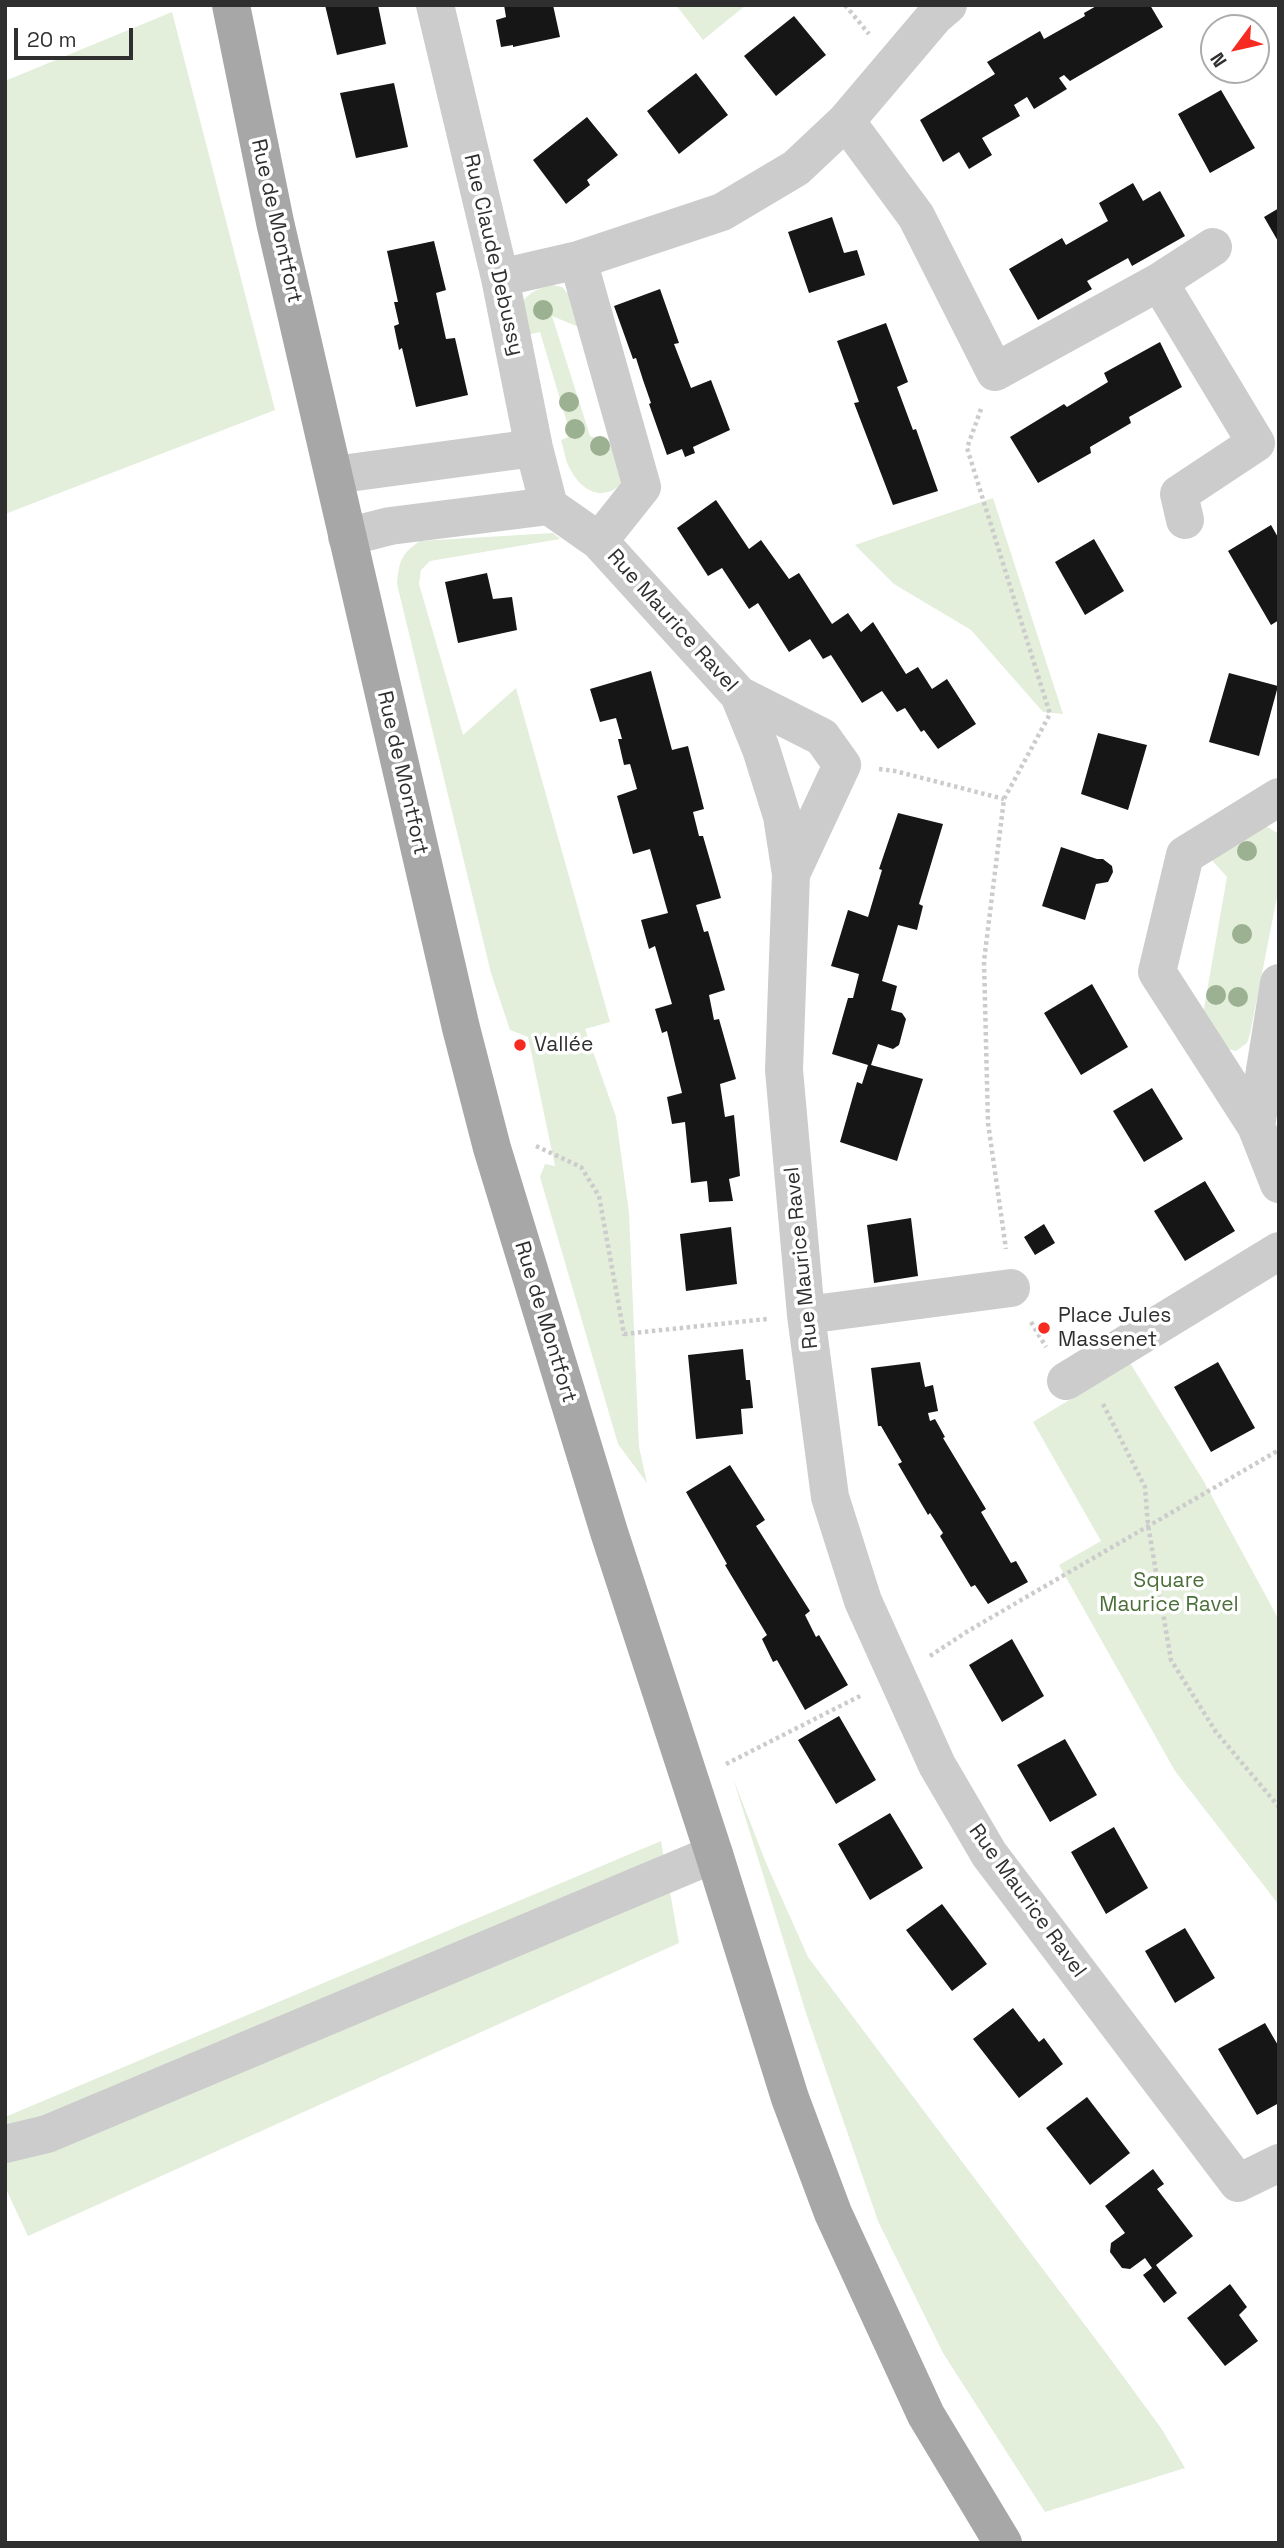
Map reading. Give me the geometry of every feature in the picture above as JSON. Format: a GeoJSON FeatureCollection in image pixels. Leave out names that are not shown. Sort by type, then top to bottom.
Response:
{"type":"FeatureCollection","features":[{"type":"Feature","properties":{"kind":"main road","name":"Rue de Montfort"},"geometry":{"type":"LineString","coordinates":[[231,5],[275,222],[488,1135],[609,1532],[790,2098],[833,2213],[926,2415],[1003,2543]]}},
{"type":"Feature","properties":{"kind":"street","name":"Rue Claude Debussy"},"geometry":{"type":"LineString","coordinates":[[435,5],[500,278],[534,448],[550,506]]}},
{"type":"Feature","properties":{"kind":"street"},"geometry":{"type":"LineString","coordinates":[[500,278],[578,260],[722,212],[796,167],[846,121],[935,16],[948,5]]}},
{"type":"Feature","properties":{"kind":"street"},"geometry":{"type":"LineString","coordinates":[[846,121],[916,216],[995,372],[1159,282],[1213,247]]}},
{"type":"Feature","properties":{"kind":"street"},"geometry":{"type":"LineString","coordinates":[[578,260],[642,487],[599,541]]}},
{"type":"Feature","properties":{"kind":"street"},"geometry":{"type":"LineString","coordinates":[[1159,282],[1256,443],[1179,494],[1185,520]]}},
{"type":"Feature","properties":{"kind":"street"},"geometry":{"type":"LineString","coordinates":[[334,475],[534,448]]}},
{"type":"Feature","properties":{"kind":"street"},"geometry":{"type":"LineString","coordinates":[[347,537],[390,526],[550,506]]}},
{"type":"Feature","properties":{"kind":"street","name":"Rue Maurice Ravel"},"geometry":{"type":"LineString","coordinates":[[550,506],[599,541],[739,695],[761,749],[782,816],[791,874],[784,1070],[806,1315],[830,1497],[863,1601],[937,1765],[989,1854],[1238,2183],[1279,2162]]}},
{"type":"Feature","properties":{"kind":"street"},"geometry":{"type":"LineString","coordinates":[[739,695],[822,737],[842,765],[791,874]]}},
{"type":"Feature","properties":{"kind":"street"},"geometry":{"type":"LineString","coordinates":[[1279,797],[1185,855],[1157,972],[1256,1126],[1279,1184]]}},
{"type":"Feature","properties":{"kind":"street"},"geometry":{"type":"LineString","coordinates":[[1256,1126],[1279,983]]}},
{"type":"Feature","properties":{"kind":"street"},"geometry":{"type":"LineString","coordinates":[[1075,1376],[1279,1251]]}},
{"type":"Feature","properties":{"kind":"street"},"geometry":{"type":"LineString","coordinates":[[806,1315],[1011,1288]]}},
{"type":"Feature","properties":{"kind":"street"},"geometry":{"type":"LineString","coordinates":[[5,2144],[47,2134],[714,1854]]}},
{"type":"Feature","properties":{"kind":"path"},"geometry":{"type":"LineString","coordinates":[[995,372],[967,448],[1050,714],[1004,799],[984,961],[988,1123],[1011,1288],[1075,1376],[1108,1412],[1145,1487],[1148,1525],[1171,1660],[1216,1732],[1279,1807]]}},
{"type":"Feature","properties":{"kind":"path"},"geometry":{"type":"LineString","coordinates":[[842,765],[895,771],[1004,799]]}},
{"type":"Feature","properties":{"kind":"path"},"geometry":{"type":"LineString","coordinates":[[533,1135],[536,1147],[581,1167],[599,1196],[624,1334],[806,1315]]}},
{"type":"Feature","properties":{"kind":"path"},"geometry":{"type":"LineString","coordinates":[[734,1760],[897,1677],[968,1630],[1279,1450]]}},
{"type":"Feature","properties":{"kind":"green space"},"geometry":{"type":"Polygon","coordinates":[[[676,5],[746,5],[703,40],[676,5]]]}},
{"type":"Feature","properties":{"kind":"green space"},"geometry":{"type":"Polygon","coordinates":[[[172,12],[275,410],[5,514],[5,81],[172,12]]]}},
{"type":"Feature","properties":{"kind":"green space"},"geometry":{"type":"Polygon","coordinates":[[[552,285],[562,287],[569,295],[579,327],[552,316],[590,436],[619,446],[625,480],[610,492],[594,492],[587,488],[569,467],[561,440],[571,436],[540,332],[527,335],[520,305],[534,292],[552,285]]]}},
{"type":"Feature","properties":{"kind":"green space"},"geometry":{"type":"Polygon","coordinates":[[[993,498],[1063,714],[1043,712],[971,630],[894,584],[855,545],[993,498]]]}},
{"type":"Feature","properties":{"kind":"green space"},"geometry":{"type":"Polygon","coordinates":[[[553,533],[560,539],[430,561],[421,570],[419,584],[463,735],[516,688],[610,1022],[585,1029],[616,1117],[629,1213],[639,1447],[647,1483],[618,1444],[540,1177],[545,1164],[555,1166],[528,1037],[510,1030],[491,973],[397,584],[402,559],[420,541],[553,533]]]}},
{"type":"Feature","properties":{"kind":"green space"},"geometry":{"type":"Polygon","coordinates":[[[1259,822],[1279,834],[1279,887],[1250,1034],[1247,1043],[1236,1051],[1228,1049],[1203,1014],[1227,877],[1209,857],[1259,822]]]}},
{"type":"Feature","properties":{"kind":"green space","name":"Square Maurice Ravel"},"geometry":{"type":"Polygon","coordinates":[[[1130,1363],[1203,1480],[1279,1620],[1279,1905],[1175,1771],[1059,1565],[1101,1541],[1033,1422],[1130,1363]]]}},
{"type":"Feature","properties":{"kind":"green space"},"geometry":{"type":"Polygon","coordinates":[[[733,1778],[766,1863],[808,1957],[1106,2353],[1161,2428],[1185,2468],[1045,2512],[943,2353],[878,2221],[807,2016],[733,1778]]]}},
{"type":"Feature","properties":{"kind":"green space"},"geometry":{"type":"Polygon","coordinates":[[[661,1841],[679,1943],[28,2236],[5,2187],[5,2117],[661,1841]]]}},
{"type":"Feature","properties":{"kind":"building"},"geometry":{"type":"Polygon","coordinates":[[[325,5],[378,5],[386,44],[337,55],[325,5]]]}},
{"type":"Feature","properties":{"kind":"building"},"geometry":{"type":"Polygon","coordinates":[[[504,5],[553,5],[560,37],[501,47],[496,20],[506,17],[504,5]]]}},
{"type":"Feature","properties":{"kind":"building"},"geometry":{"type":"Polygon","coordinates":[[[1098,5],[1150,5],[1163,27],[1070,81],[1064,75],[1059,78],[1067,89],[1034,109],[1027,97],[1014,105],[1020,116],[982,138],[992,155],[969,169],[959,152],[943,162],[920,120],[995,74],[987,62],[1040,31],[1044,39],[1085,16],[1084,13],[1098,5]]]}},
{"type":"Feature","properties":{"kind":"building"},"geometry":{"type":"Polygon","coordinates":[[[794,16],[826,55],[776,96],[744,56],[794,16]]]}},
{"type":"Feature","properties":{"kind":"building"},"geometry":{"type":"Polygon","coordinates":[[[696,73],[728,115],[679,154],[647,111],[696,73]]]}},
{"type":"Feature","properties":{"kind":"building"},"geometry":{"type":"Polygon","coordinates":[[[394,83],[408,147],[356,158],[340,93],[394,83]]]}},
{"type":"Feature","properties":{"kind":"building"},"geometry":{"type":"Polygon","coordinates":[[[1221,90],[1255,148],[1210,173],[1178,114],[1221,90]]]}},
{"type":"Feature","properties":{"kind":"building"},"geometry":{"type":"Polygon","coordinates":[[[587,117],[618,155],[587,180],[590,185],[566,204],[533,160],[587,117]]]}},
{"type":"Feature","properties":{"kind":"building"},"geometry":{"type":"Polygon","coordinates":[[[1133,183],[1143,201],[1160,191],[1185,236],[1132,266],[1128,258],[1087,281],[1092,289],[1038,320],[1009,269],[1062,238],[1066,245],[1108,221],[1099,203],[1133,183]]]}},
{"type":"Feature","properties":{"kind":"building"},"geometry":{"type":"Polygon","coordinates":[[[1279,208],[1279,243],[1264,217],[1279,208]]]}},
{"type":"Feature","properties":{"kind":"building"},"geometry":{"type":"Polygon","coordinates":[[[832,217],[844,253],[857,250],[865,275],[809,293],[788,232],[832,217]]]}},
{"type":"Feature","properties":{"kind":"building"},"geometry":{"type":"Polygon","coordinates":[[[434,241],[446,290],[436,293],[446,339],[455,338],[468,395],[416,407],[394,326],[399,324],[394,302],[398,302],[387,251],[434,241]]]}},
{"type":"Feature","properties":{"kind":"building"},"geometry":{"type":"Polygon","coordinates":[[[660,289],[679,343],[674,344],[691,388],[711,380],[730,430],[693,447],[695,453],[685,457],[682,449],[667,455],[636,358],[633,359],[614,306],[660,289]]]}},
{"type":"Feature","properties":{"kind":"building"},"geometry":{"type":"Polygon","coordinates":[[[886,323],[908,382],[897,387],[913,430],[916,429],[938,491],[893,505],[854,403],[859,402],[837,341],[886,323]]]}},
{"type":"Feature","properties":{"kind":"building"},"geometry":{"type":"Polygon","coordinates":[[[1160,342],[1182,387],[1129,417],[1131,423],[1090,447],[1091,453],[1038,483],[1010,437],[1064,404],[1067,407],[1108,382],[1104,373],[1160,342]]]}},
{"type":"Feature","properties":{"kind":"building"},"geometry":{"type":"Polygon","coordinates":[[[716,500],[749,549],[761,540],[789,579],[799,573],[832,624],[848,613],[861,632],[873,622],[906,674],[918,667],[932,689],[947,679],[976,724],[938,749],[924,730],[921,732],[905,708],[897,712],[882,691],[862,703],[831,655],[823,659],[810,639],[789,652],[758,603],[749,609],[722,568],[708,576],[677,528],[716,500]]]}},
{"type":"Feature","properties":{"kind":"building"},"geometry":{"type":"Polygon","coordinates":[[[1271,525],[1279,539],[1279,620],[1271,625],[1228,551],[1271,525]]]}},
{"type":"Feature","properties":{"kind":"building"},"geometry":{"type":"Polygon","coordinates":[[[1094,539],[1124,591],[1085,615],[1055,562],[1094,539]]]}},
{"type":"Feature","properties":{"kind":"building"},"geometry":{"type":"Polygon","coordinates":[[[487,573],[493,599],[512,597],[517,630],[458,643],[445,582],[487,573]]]}},
{"type":"Feature","properties":{"kind":"building"},"geometry":{"type":"Polygon","coordinates":[[[651,671],[672,750],[688,746],[704,809],[693,812],[721,898],[696,905],[704,932],[708,931],[725,990],[709,995],[714,1020],[719,1019],[736,1079],[720,1084],[725,1117],[734,1115],[740,1176],[729,1179],[733,1201],[709,1202],[707,1181],[691,1183],[685,1122],[672,1124],[667,1097],[682,1093],[667,1031],[662,1033],[655,1009],[672,1004],[655,946],[649,949],[641,920],[668,913],[650,849],[633,854],[617,796],[637,789],[630,764],[624,765],[618,739],[622,739],[616,718],[600,722],[590,689],[651,671]]]}},
{"type":"Feature","properties":{"kind":"building"},"geometry":{"type":"Polygon","coordinates":[[[1229,673],[1278,686],[1259,756],[1209,742],[1229,673]]]}},
{"type":"Feature","properties":{"kind":"building"},"geometry":{"type":"Polygon","coordinates":[[[1098,733],[1147,745],[1128,810],[1081,794],[1098,733]]]}},
{"type":"Feature","properties":{"kind":"building"},"geometry":{"type":"Polygon","coordinates":[[[898,813],[943,824],[919,904],[923,906],[917,930],[898,925],[882,981],[897,986],[891,1010],[902,1013],[906,1019],[899,1045],[893,1049],[878,1044],[871,1065],[923,1079],[897,1161],[840,1142],[857,1082],[862,1084],[868,1065],[832,1054],[848,998],[853,998],[859,974],[831,966],[848,910],[868,917],[882,870],[879,869],[898,813]]]}},
{"type":"Feature","properties":{"kind":"building"},"geometry":{"type":"Polygon","coordinates":[[[1061,847],[1103,859],[1112,866],[1113,872],[1108,882],[1096,884],[1085,920],[1042,906],[1061,847]]]}},
{"type":"Feature","properties":{"kind":"building"},"geometry":{"type":"Polygon","coordinates":[[[1092,984],[1128,1047],[1081,1075],[1044,1013],[1092,984]]]}},
{"type":"Feature","properties":{"kind":"building"},"geometry":{"type":"Polygon","coordinates":[[[1152,1088],[1183,1139],[1144,1162],[1113,1111],[1152,1088]]]}},
{"type":"Feature","properties":{"kind":"building"},"geometry":{"type":"Polygon","coordinates":[[[1205,1181],[1235,1231],[1185,1261],[1154,1211],[1205,1181]]]}},
{"type":"Feature","properties":{"kind":"building"},"geometry":{"type":"Polygon","coordinates":[[[911,1218],[918,1276],[874,1283],[867,1225],[911,1218]]]}},
{"type":"Feature","properties":{"kind":"building"},"geometry":{"type":"Polygon","coordinates":[[[1044,1224],[1055,1243],[1035,1255],[1024,1237],[1044,1224]]]}},
{"type":"Feature","properties":{"kind":"building"},"geometry":{"type":"Polygon","coordinates":[[[731,1227],[737,1284],[686,1291],[680,1234],[731,1227]]]}},
{"type":"Feature","properties":{"kind":"building"},"geometry":{"type":"Polygon","coordinates":[[[743,1349],[746,1380],[750,1380],[753,1408],[741,1409],[743,1434],[696,1439],[688,1355],[743,1349]]]}},
{"type":"Feature","properties":{"kind":"building"},"geometry":{"type":"Polygon","coordinates":[[[920,1362],[925,1387],[933,1385],[938,1411],[928,1413],[930,1421],[935,1419],[945,1437],[943,1438],[986,1509],[981,1512],[1011,1563],[1016,1561],[1028,1582],[988,1604],[975,1585],[971,1587],[940,1536],[943,1533],[930,1513],[928,1515],[898,1464],[902,1462],[881,1426],[878,1426],[871,1368],[920,1362]]]}},
{"type":"Feature","properties":{"kind":"building"},"geometry":{"type":"Polygon","coordinates":[[[1218,1362],[1255,1428],[1211,1452],[1174,1387],[1218,1362]]]}},
{"type":"Feature","properties":{"kind":"building"},"geometry":{"type":"Polygon","coordinates":[[[730,1465],[765,1520],[756,1526],[810,1611],[805,1615],[816,1637],[819,1635],[848,1685],[805,1710],[777,1660],[773,1662],[762,1639],[767,1635],[686,1492],[730,1465]]]}},
{"type":"Feature","properties":{"kind":"building"},"geometry":{"type":"Polygon","coordinates":[[[1012,1639],[1044,1696],[1002,1722],[969,1665],[1012,1639]]]}},
{"type":"Feature","properties":{"kind":"building"},"geometry":{"type":"Polygon","coordinates":[[[839,1716],[876,1780],[836,1804],[798,1740],[839,1716]]]}},
{"type":"Feature","properties":{"kind":"building"},"geometry":{"type":"Polygon","coordinates":[[[1065,1739],[1097,1795],[1050,1822],[1017,1765],[1065,1739]]]}},
{"type":"Feature","properties":{"kind":"building"},"geometry":{"type":"Polygon","coordinates":[[[890,1813],[923,1868],[870,1900],[838,1844],[890,1813]]]}},
{"type":"Feature","properties":{"kind":"building"},"geometry":{"type":"Polygon","coordinates":[[[1114,1827],[1148,1888],[1106,1914],[1071,1852],[1114,1827]]]}},
{"type":"Feature","properties":{"kind":"building"},"geometry":{"type":"Polygon","coordinates":[[[942,1904],[987,1964],[952,1991],[906,1930],[942,1904]]]}},
{"type":"Feature","properties":{"kind":"building"},"geometry":{"type":"Polygon","coordinates":[[[1185,1928],[1215,1978],[1175,2003],[1145,1951],[1185,1928]]]}},
{"type":"Feature","properties":{"kind":"building"},"geometry":{"type":"Polygon","coordinates":[[[1013,2008],[1039,2042],[1044,2038],[1063,2064],[1019,2098],[973,2039],[1013,2008]]]}},
{"type":"Feature","properties":{"kind":"building"},"geometry":{"type":"Polygon","coordinates":[[[1265,2023],[1279,2047],[1279,2103],[1257,2115],[1218,2049],[1265,2023]]]}},
{"type":"Feature","properties":{"kind":"building"},"geometry":{"type":"Polygon","coordinates":[[[1087,2097],[1130,2153],[1090,2185],[1046,2128],[1087,2097]]]}},
{"type":"Feature","properties":{"kind":"building"},"geometry":{"type":"Polygon","coordinates":[[[1153,2169],[1164,2184],[1157,2189],[1193,2236],[1156,2265],[1177,2293],[1164,2303],[1143,2275],[1152,2268],[1145,2258],[1130,2269],[1122,2268],[1110,2252],[1111,2243],[1125,2233],[1105,2206],[1153,2169]]]}},
{"type":"Feature","properties":{"kind":"building"},"geometry":{"type":"Polygon","coordinates":[[[1230,2284],[1247,2307],[1239,2315],[1258,2341],[1225,2366],[1187,2318],[1230,2284]]]}},
{"type":"Feature","properties":{"kind":"place","name":"Vallée"},"geometry":{"type":"Point","coordinates":[520,1045]}},
{"type":"Feature","properties":{"kind":"place","name":"Place Jules Massenet"},"geometry":{"type":"Point","coordinates":[1044,1328]}}]}
